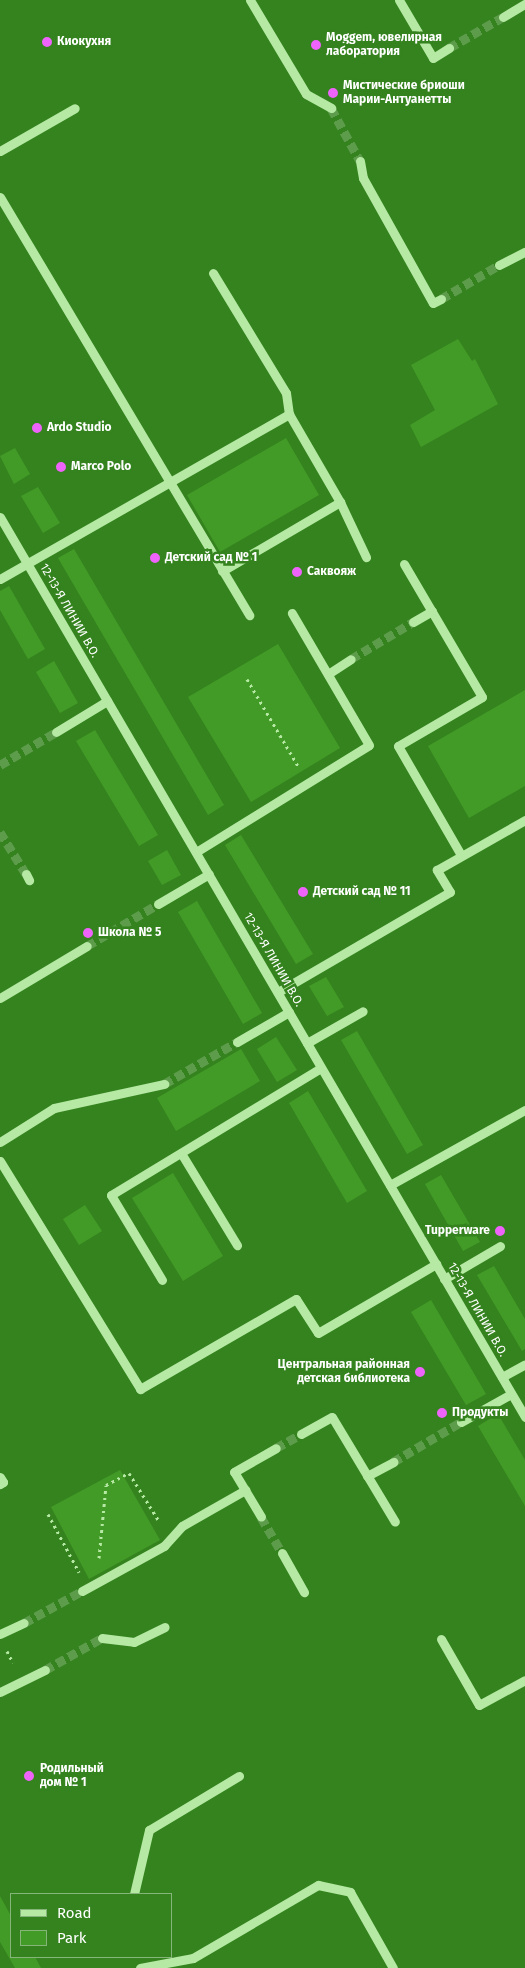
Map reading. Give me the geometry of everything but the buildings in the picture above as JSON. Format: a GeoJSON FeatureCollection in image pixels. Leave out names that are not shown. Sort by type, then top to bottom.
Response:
{"type":"FeatureCollection","features":[{"type":"Feature","properties":{"kind":"street"},"geometry":{"type":"LineString","coordinates":[[250,0],[306,94],[331,108]]}},
{"type":"Feature","properties":{"kind":"street"},"geometry":{"type":"LineString","coordinates":[[399,0],[432,58],[449,48]]}},
{"type":"Feature","properties":{"kind":"street"},"geometry":{"type":"LineString","coordinates":[[503,17],[525,4]]}},
{"type":"Feature","properties":{"kind":"street"},"geometry":{"type":"LineString","coordinates":[[0,151],[75,108]]}},
{"type":"Feature","properties":{"kind":"street"},"geometry":{"type":"LineString","coordinates":[[360,161],[363,178],[432,303],[441,299]]}},
{"type":"Feature","properties":{"kind":"street"},"geometry":{"type":"LineString","coordinates":[[0,197],[249,615]]}},
{"type":"Feature","properties":{"kind":"street"},"geometry":{"type":"LineString","coordinates":[[499,266],[525,252]]}},
{"type":"Feature","properties":{"kind":"street"},"geometry":{"type":"LineString","coordinates":[[213,272],[286,393],[289,414],[340,502],[366,557]]}},
{"type":"Feature","properties":{"kind":"street"},"geometry":{"type":"LineString","coordinates":[[0,578],[289,414]]}},
{"type":"Feature","properties":{"kind":"street"},"geometry":{"type":"LineString","coordinates":[[222,571],[340,502]]}},
{"type":"Feature","properties":{"kind":"street","name":"12-13-Я ЛИНИИ В.О."},"geometry":{"type":"LineString","coordinates":[[0,517],[525,1417]]}},
{"type":"Feature","properties":{"kind":"street"},"geometry":{"type":"LineString","coordinates":[[404,564],[482,698],[398,746],[461,855]]}},
{"type":"Feature","properties":{"kind":"street"},"geometry":{"type":"LineString","coordinates":[[413,622],[432,611]]}},
{"type":"Feature","properties":{"kind":"street"},"geometry":{"type":"LineString","coordinates":[[196,852],[369,745],[292,613]]}},
{"type":"Feature","properties":{"kind":"street"},"geometry":{"type":"LineString","coordinates":[[328,674],[352,659]]}},
{"type":"Feature","properties":{"kind":"street"},"geometry":{"type":"LineString","coordinates":[[56,732],[108,701]]}},
{"type":"Feature","properties":{"kind":"street"},"geometry":{"type":"LineString","coordinates":[[278,992],[450,892],[437,870],[525,820]]}},
{"type":"Feature","properties":{"kind":"street"},"geometry":{"type":"LineString","coordinates":[[158,904],[209,874]]}},
{"type":"Feature","properties":{"kind":"street"},"geometry":{"type":"LineString","coordinates":[[0,998],[87,946]]}},
{"type":"Feature","properties":{"kind":"street"},"geometry":{"type":"LineString","coordinates":[[307,1043],[363,1011]]}},
{"type":"Feature","properties":{"kind":"street"},"geometry":{"type":"LineString","coordinates":[[237,1042],[289,1012]]}},
{"type":"Feature","properties":{"kind":"street"},"geometry":{"type":"LineString","coordinates":[[162,1280],[110,1195],[321,1068]]}},
{"type":"Feature","properties":{"kind":"street"},"geometry":{"type":"LineString","coordinates":[[0,1142],[54,1108],[164,1084]]}},
{"type":"Feature","properties":{"kind":"street"},"geometry":{"type":"LineString","coordinates":[[390,1185],[525,1110]]}},
{"type":"Feature","properties":{"kind":"street"},"geometry":{"type":"LineString","coordinates":[[181,1153],[237,1245]]}},
{"type":"Feature","properties":{"kind":"street"},"geometry":{"type":"LineString","coordinates":[[0,1161],[140,1390],[296,1299],[318,1333],[436,1264]]}},
{"type":"Feature","properties":{"kind":"street"},"geometry":{"type":"LineString","coordinates":[[444,1279],[500,1246]]}},
{"type":"Feature","properties":{"kind":"street"},"geometry":{"type":"LineString","coordinates":[[502,1377],[525,1364]]}},
{"type":"Feature","properties":{"kind":"street"},"geometry":{"type":"LineString","coordinates":[[461,1422],[512,1394]]}},
{"type":"Feature","properties":{"kind":"street"},"geometry":{"type":"LineString","coordinates":[[301,1434],[332,1417],[395,1522]]}},
{"type":"Feature","properties":{"kind":"street"},"geometry":{"type":"LineString","coordinates":[[261,1517],[234,1472],[276,1448]]}},
{"type":"Feature","properties":{"kind":"street"},"geometry":{"type":"LineString","coordinates":[[367,1476],[392,1462]]}},
{"type":"Feature","properties":{"kind":"street"},"geometry":{"type":"LineString","coordinates":[[0,1476],[3,1482],[0,1484]]}},
{"type":"Feature","properties":{"kind":"street"},"geometry":{"type":"LineString","coordinates":[[89,1587],[164,1546],[182,1526],[245,1490]]}},
{"type":"Feature","properties":{"kind":"street"},"geometry":{"type":"LineString","coordinates":[[282,1554],[304,1592]]}},
{"type":"Feature","properties":{"kind":"street"},"geometry":{"type":"LineString","coordinates":[[0,1634],[24,1622]]}},
{"type":"Feature","properties":{"kind":"street"},"geometry":{"type":"LineString","coordinates":[[102,1638],[134,1642],[165,1627]]}},
{"type":"Feature","properties":{"kind":"street"},"geometry":{"type":"LineString","coordinates":[[441,1639],[479,1705],[525,1680]]}},
{"type":"Feature","properties":{"kind":"street"},"geometry":{"type":"LineString","coordinates":[[0,1692],[45,1670]]}},
{"type":"Feature","properties":{"kind":"street"},"geometry":{"type":"LineString","coordinates":[[134,1893],[150,1830],[239,1776]]}},
{"type":"Feature","properties":{"kind":"street"},"geometry":{"type":"LineString","coordinates":[[140,1968],[192,1958],[318,1885],[350,1892],[393,1968]]}},
{"type":"Feature","properties":{"kind":"path"},"geometry":{"type":"LineString","coordinates":[[246,679],[308,783]]}},
{"type":"Feature","properties":{"kind":"path"},"geometry":{"type":"LineString","coordinates":[[89,1587],[106,1485],[129,1473],[154,1515],[173,1536]]}},
{"type":"Feature","properties":{"kind":"path"},"geometry":{"type":"LineString","coordinates":[[48,1514],[89,1587]]}},
{"type":"Feature","properties":{"kind":"green space"},"geometry":{"type":"Polygon","coordinates":[[[458,339],[472,361],[475,359],[498,404],[421,447],[410,425],[435,410],[411,365],[458,339]]]}},
{"type":"Feature","properties":{"kind":"green space"},"geometry":{"type":"Polygon","coordinates":[[[286,438],[319,495],[220,552],[187,495],[286,438]]]}},
{"type":"Feature","properties":{"kind":"green space"},"geometry":{"type":"Polygon","coordinates":[[[15,448],[30,474],[14,484],[0,456],[15,448]]]}},
{"type":"Feature","properties":{"kind":"green space"},"geometry":{"type":"Polygon","coordinates":[[[38,487],[60,523],[43,533],[21,496],[38,487]]]}},
{"type":"Feature","properties":{"kind":"green space"},"geometry":{"type":"Polygon","coordinates":[[[74,549],[224,805],[208,815],[58,558],[74,549]]]}},
{"type":"Feature","properties":{"kind":"green space"},"geometry":{"type":"Polygon","coordinates":[[[9,586],[45,649],[28,659],[0,610],[0,591],[9,586]]]}},
{"type":"Feature","properties":{"kind":"green space"},"geometry":{"type":"Polygon","coordinates":[[[278,644],[340,748],[251,802],[188,697],[278,644]]]}},
{"type":"Feature","properties":{"kind":"green space"},"geometry":{"type":"Polygon","coordinates":[[[54,661],[78,703],[60,713],[36,672],[54,661]]]}},
{"type":"Feature","properties":{"kind":"green space"},"geometry":{"type":"Polygon","coordinates":[[[525,690],[525,786],[469,818],[428,746],[525,690]]]}},
{"type":"Feature","properties":{"kind":"green space"},"geometry":{"type":"Polygon","coordinates":[[[95,730],[158,835],[139,846],[76,741],[95,730]]]}},
{"type":"Feature","properties":{"kind":"green space"},"geometry":{"type":"Polygon","coordinates":[[[241,835],[313,954],[296,964],[225,845],[241,835]]]}},
{"type":"Feature","properties":{"kind":"green space"},"geometry":{"type":"Polygon","coordinates":[[[167,850],[181,875],[162,885],[148,861],[167,850]]]}},
{"type":"Feature","properties":{"kind":"green space"},"geometry":{"type":"Polygon","coordinates":[[[197,901],[262,1013],[243,1024],[178,912],[197,901]]]}},
{"type":"Feature","properties":{"kind":"green space"},"geometry":{"type":"Polygon","coordinates":[[[326,977],[344,1007],[327,1016],[309,986],[326,977]]]}},
{"type":"Feature","properties":{"kind":"green space"},"geometry":{"type":"Polygon","coordinates":[[[357,1031],[423,1145],[407,1154],[341,1040],[357,1031]]]}},
{"type":"Feature","properties":{"kind":"green space"},"geometry":{"type":"Polygon","coordinates":[[[276,1037],[297,1070],[277,1082],[257,1049],[276,1037]]]}},
{"type":"Feature","properties":{"kind":"green space"},"geometry":{"type":"Polygon","coordinates":[[[241,1049],[260,1081],[176,1131],[157,1098],[241,1049]]]}},
{"type":"Feature","properties":{"kind":"green space"},"geometry":{"type":"Polygon","coordinates":[[[308,1091],[367,1191],[347,1203],[289,1103],[308,1091]]]}},
{"type":"Feature","properties":{"kind":"green space"},"geometry":{"type":"Polygon","coordinates":[[[173,1173],[223,1256],[183,1281],[132,1198],[173,1173]]]}},
{"type":"Feature","properties":{"kind":"green space"},"geometry":{"type":"Polygon","coordinates":[[[441,1175],[480,1242],[463,1251],[425,1184],[441,1175]]]}},
{"type":"Feature","properties":{"kind":"green space"},"geometry":{"type":"Polygon","coordinates":[[[85,1205],[102,1231],[79,1245],[63,1219],[85,1205]]]}},
{"type":"Feature","properties":{"kind":"green space"},"geometry":{"type":"Polygon","coordinates":[[[494,1266],[525,1319],[525,1349],[522,1351],[477,1275],[494,1266]]]}},
{"type":"Feature","properties":{"kind":"green space"},"geometry":{"type":"Polygon","coordinates":[[[431,1300],[486,1394],[466,1405],[411,1312],[431,1300]]]}},
{"type":"Feature","properties":{"kind":"green space"},"geometry":{"type":"Polygon","coordinates":[[[498,1414],[525,1460],[525,1506],[478,1426],[498,1414]]]}},
{"type":"Feature","properties":{"kind":"green space"},"geometry":{"type":"Polygon","coordinates":[[[120,1470],[160,1540],[89,1579],[51,1507],[120,1470]]]}},
{"type":"Feature","properties":{"kind":"green space"},"geometry":{"type":"Polygon","coordinates":[[[0,1896],[10,1914],[10,1958],[36,1958],[41,1968],[15,1968],[0,1942],[0,1896]]]}},
{"type":"Feature","properties":{"kind":"tunnel"},"geometry":{"type":"LineString","coordinates":[[449,48],[503,17]]}},
{"type":"Feature","properties":{"kind":"tunnel"},"geometry":{"type":"LineString","coordinates":[[331,108],[360,161]]}},
{"type":"Feature","properties":{"kind":"tunnel"},"geometry":{"type":"LineString","coordinates":[[441,299],[499,265]]}},
{"type":"Feature","properties":{"kind":"tunnel"},"geometry":{"type":"LineString","coordinates":[[351,659],[413,622]]}},
{"type":"Feature","properties":{"kind":"tunnel"},"geometry":{"type":"LineString","coordinates":[[0,765],[56,732]]}},
{"type":"Feature","properties":{"kind":"tunnel"},"geometry":{"type":"LineString","coordinates":[[0,832],[26,874]]}},
{"type":"Feature","properties":{"kind":"tunnel"},"geometry":{"type":"LineString","coordinates":[[87,946],[158,904]]}},
{"type":"Feature","properties":{"kind":"tunnel"},"geometry":{"type":"LineString","coordinates":[[164,1084],[237,1042]]}},
{"type":"Feature","properties":{"kind":"tunnel"},"geometry":{"type":"LineString","coordinates":[[393,1462],[461,1422]]}},
{"type":"Feature","properties":{"kind":"tunnel"},"geometry":{"type":"LineString","coordinates":[[276,1448],[301,1434]]}},
{"type":"Feature","properties":{"kind":"tunnel"},"geometry":{"type":"LineString","coordinates":[[261,1517],[282,1553]]}},
{"type":"Feature","properties":{"kind":"tunnel"},"geometry":{"type":"LineString","coordinates":[[24,1623],[82,1591]]}},
{"type":"Feature","properties":{"kind":"tunnel"},"geometry":{"type":"LineString","coordinates":[[45,1670],[102,1638]]}},
{"type":"Feature","properties":{"kind":"place","name":"Киокухня"},"geometry":{"type":"Point","coordinates":[47,42]}},
{"type":"Feature","properties":{"kind":"place","name":"Moggem, ювелирная лаборатория"},"geometry":{"type":"Point","coordinates":[316,45]}},
{"type":"Feature","properties":{"kind":"place","name":"Мистические бриоши Марии-Антуанетты"},"geometry":{"type":"Point","coordinates":[333,93]}},
{"type":"Feature","properties":{"kind":"place","name":"Ardo Studio"},"geometry":{"type":"Point","coordinates":[37,428]}},
{"type":"Feature","properties":{"kind":"place","name":"Marco Polo"},"geometry":{"type":"Point","coordinates":[61,467]}},
{"type":"Feature","properties":{"kind":"place","name":"Детский сад № 1"},"geometry":{"type":"Point","coordinates":[155,558]}},
{"type":"Feature","properties":{"kind":"place","name":"Саквояж"},"geometry":{"type":"Point","coordinates":[297,572]}},
{"type":"Feature","properties":{"kind":"place","name":"Детский сад № 11"},"geometry":{"type":"Point","coordinates":[303,892]}},
{"type":"Feature","properties":{"kind":"place","name":"Школа № 5"},"geometry":{"type":"Point","coordinates":[88,933]}},
{"type":"Feature","properties":{"kind":"place","name":"Tupperware"},"geometry":{"type":"Point","coordinates":[500,1231]}},
{"type":"Feature","properties":{"kind":"place","name":"Центральная районная детская библиотека"},"geometry":{"type":"Point","coordinates":[420,1372]}},
{"type":"Feature","properties":{"kind":"place","name":"Продукты"},"geometry":{"type":"Point","coordinates":[442,1413]}},
{"type":"Feature","properties":{"kind":"place","name":"Родильный дом № 1"},"geometry":{"type":"Point","coordinates":[29,1776]}}]}
